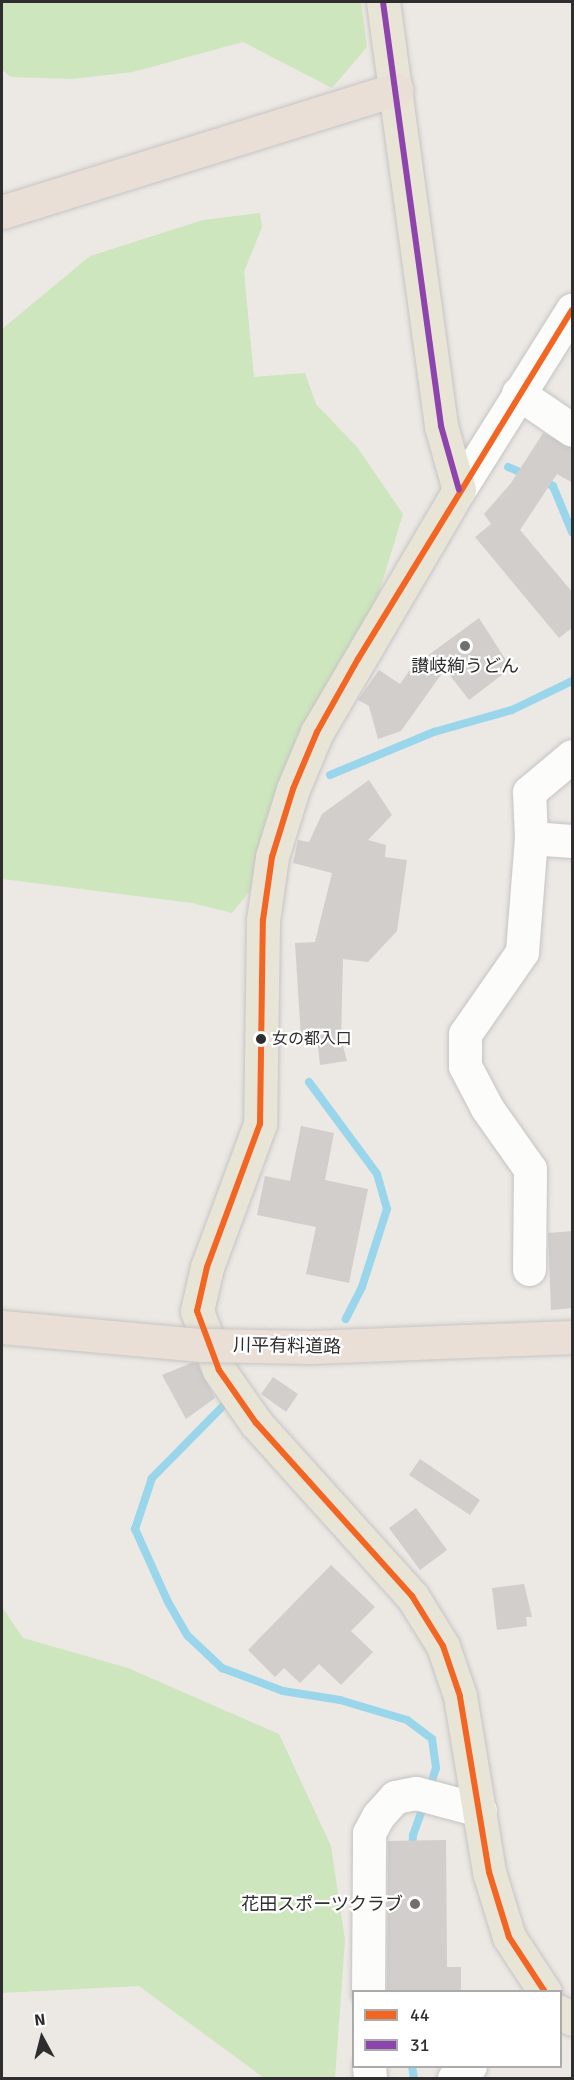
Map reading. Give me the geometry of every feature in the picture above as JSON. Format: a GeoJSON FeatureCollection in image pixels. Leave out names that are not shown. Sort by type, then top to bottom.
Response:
{"type":"FeatureCollection","features":[{"type":"Feature","properties":{"kind":"highway"},"geometry":{"type":"LineString","coordinates":[[2,212],[396,88]]}},
{"type":"Feature","properties":{"kind":"highway","name":"川平有料道路"},"geometry":{"type":"LineString","coordinates":[[2,1327],[201,1345],[311,1347],[573,1337]]}},
{"type":"Feature","properties":{"kind":"highway","name":"川平有料道路"},"geometry":{"type":"LineString","coordinates":[[2,1343],[107,1354],[311,1363],[573,1355]]}},
{"type":"Feature","properties":{"kind":"main road"},"geometry":{"type":"LineString","coordinates":[[383,2],[441,426],[459,490],[317,732],[286,812],[272,857],[263,920],[260,1124],[207,1268],[197,1311],[219,1370],[256,1424],[412,1596],[443,1646],[460,1696],[489,1872],[509,1937],[544,1990]]}},
{"type":"Feature","properties":{"kind":"street"},"geometry":{"type":"LineString","coordinates":[[459,490],[518,393],[573,310]]}},
{"type":"Feature","properties":{"kind":"street"},"geometry":{"type":"LineString","coordinates":[[518,393],[573,430]]}},
{"type":"Feature","properties":{"kind":"street"},"geometry":{"type":"LineString","coordinates":[[529,1269],[530,1169],[487,1108],[465,1066],[465,1034],[522,952],[531,838],[529,792],[573,756]]}},
{"type":"Feature","properties":{"kind":"street"},"geometry":{"type":"LineString","coordinates":[[531,838],[573,841]]}},
{"type":"Feature","properties":{"kind":"street"},"geometry":{"type":"LineString","coordinates":[[368,1990],[369,1833],[395,1797],[430,1797],[480,1810]]}},
{"type":"Feature","properties":{"kind":"street"},"geometry":{"type":"LineString","coordinates":[[454,2079],[469,2068]]}},
{"type":"Feature","properties":{"kind":"green space"},"geometry":{"type":"Polygon","coordinates":[[[2,2],[361,2],[367,47],[332,88],[243,42],[133,72],[72,79],[11,77],[2,70],[2,2]]]}},
{"type":"Feature","properties":{"kind":"green space"},"geometry":{"type":"Polygon","coordinates":[[[260,213],[262,227],[244,272],[254,377],[305,373],[316,404],[357,447],[403,514],[371,619],[274,862],[232,913],[192,903],[2,879],[2,329],[90,256],[203,220],[260,213]]]}},
{"type":"Feature","properties":{"kind":"green space"},"geometry":{"type":"Polygon","coordinates":[[[2,1607],[23,1638],[128,1668],[279,1734],[331,1846],[345,1940],[335,2078],[264,2078],[139,1986],[2,1993],[2,1607]]]}},
{"type":"Feature","properties":{"kind":"building"},"geometry":{"type":"Polygon","coordinates":[[[543,433],[573,448],[573,483],[557,474],[520,530],[573,593],[573,627],[559,638],[475,537],[491,524],[484,514],[511,483],[543,433]]]}},
{"type":"Feature","properties":{"kind":"building"},"geometry":{"type":"Polygon","coordinates":[[[479,618],[511,668],[469,700],[445,669],[401,731],[378,739],[369,706],[358,700],[379,670],[400,684],[412,667],[479,618]]]}},
{"type":"Feature","properties":{"kind":"building"},"geometry":{"type":"Polygon","coordinates":[[[369,780],[392,815],[368,840],[386,845],[385,857],[407,860],[397,931],[368,962],[343,959],[341,1039],[347,1061],[320,1065],[317,1037],[301,1038],[295,943],[315,942],[332,873],[293,863],[298,840],[309,842],[322,814],[369,780]]]}},
{"type":"Feature","properties":{"kind":"building"},"geometry":{"type":"Polygon","coordinates":[[[301,1126],[334,1133],[325,1180],[368,1189],[349,1283],[306,1274],[316,1227],[257,1215],[265,1176],[290,1181],[301,1126]]]}},
{"type":"Feature","properties":{"kind":"building"},"geometry":{"type":"Polygon","coordinates":[[[573,1231],[573,1308],[551,1310],[548,1233],[573,1231]]]}},
{"type":"Feature","properties":{"kind":"building"},"geometry":{"type":"Polygon","coordinates":[[[191,1363],[197,1363],[215,1398],[186,1419],[162,1375],[191,1363]]]}},
{"type":"Feature","properties":{"kind":"building"},"geometry":{"type":"Polygon","coordinates":[[[273,1377],[298,1394],[286,1412],[261,1394],[273,1377]]]}},
{"type":"Feature","properties":{"kind":"building"},"geometry":{"type":"Polygon","coordinates":[[[420,1459],[480,1500],[470,1515],[409,1475],[420,1459]]]}},
{"type":"Feature","properties":{"kind":"building"},"geometry":{"type":"Polygon","coordinates":[[[416,1508],[447,1550],[420,1570],[389,1528],[416,1508]]]}},
{"type":"Feature","properties":{"kind":"building"},"geometry":{"type":"Polygon","coordinates":[[[331,1565],[375,1607],[351,1631],[373,1652],[341,1685],[319,1664],[300,1683],[284,1668],[275,1677],[248,1650],[331,1565]]]}},
{"type":"Feature","properties":{"kind":"building"},"geometry":{"type":"Polygon","coordinates":[[[524,1584],[532,1617],[526,1617],[527,1626],[497,1630],[492,1588],[524,1584]]]}},
{"type":"Feature","properties":{"kind":"building","name":"花田スポーツクラブ"},"geometry":{"type":"Polygon","coordinates":[[[446,1840],[447,1967],[461,1967],[461,1990],[387,1990],[388,1841],[446,1840]]]}},
{"type":"Feature","properties":{"kind":"waterway"},"geometry":{"type":"LineString","coordinates":[[508,467],[527,475]]}},
{"type":"Feature","properties":{"kind":"waterway"},"geometry":{"type":"LineString","coordinates":[[542,481],[553,486],[572,532]]}},
{"type":"Feature","properties":{"kind":"waterway"},"geometry":{"type":"LineString","coordinates":[[330,775],[434,732],[512,710],[572,681]]}},
{"type":"Feature","properties":{"kind":"waterway"},"geometry":{"type":"LineString","coordinates":[[309,1082],[377,1174],[387,1209],[362,1287],[346,1319]]}},
{"type":"Feature","properties":{"kind":"waterway"},"geometry":{"type":"LineString","coordinates":[[222,1407],[152,1478],[135,1529],[168,1602],[188,1636],[222,1668],[283,1691],[340,1700],[407,1720],[432,1739],[436,1768],[429,1790]]}},
{"type":"Feature","properties":{"kind":"waterway"},"geometry":{"type":"LineString","coordinates":[[412,1850],[413,1835],[425,1802]]}},
{"type":"Feature","properties":{"kind":"waterway"},"geometry":{"type":"LineString","coordinates":[[412,2068],[414,2078]]}},
{"type":"Feature","properties":{"kind":"transit line","name":"31"},"geometry":{"type":"LineString","coordinates":[[383,2],[441,426],[459,490]]}},
{"type":"Feature","properties":{"kind":"transit line","name":"44"},"geometry":{"type":"LineString","coordinates":[[544,1990],[509,1937],[489,1872],[460,1696],[443,1646],[412,1596],[256,1423],[219,1370],[197,1311],[207,1267],[260,1124],[263,920],[272,857],[293,789],[317,732],[358,659],[572,310]]}},
{"type":"Feature","properties":{"kind":"place","name":"讃岐絢うどん"},"geometry":{"type":"Point","coordinates":[465,646]}},
{"type":"Feature","properties":{"kind":"place","name":"女の都入口"},"geometry":{"type":"Point","coordinates":[261,1039]}},
{"type":"Feature","properties":{"kind":"place","name":"花田スポーツクラブ"},"geometry":{"type":"Point","coordinates":[415,1904]}}]}
